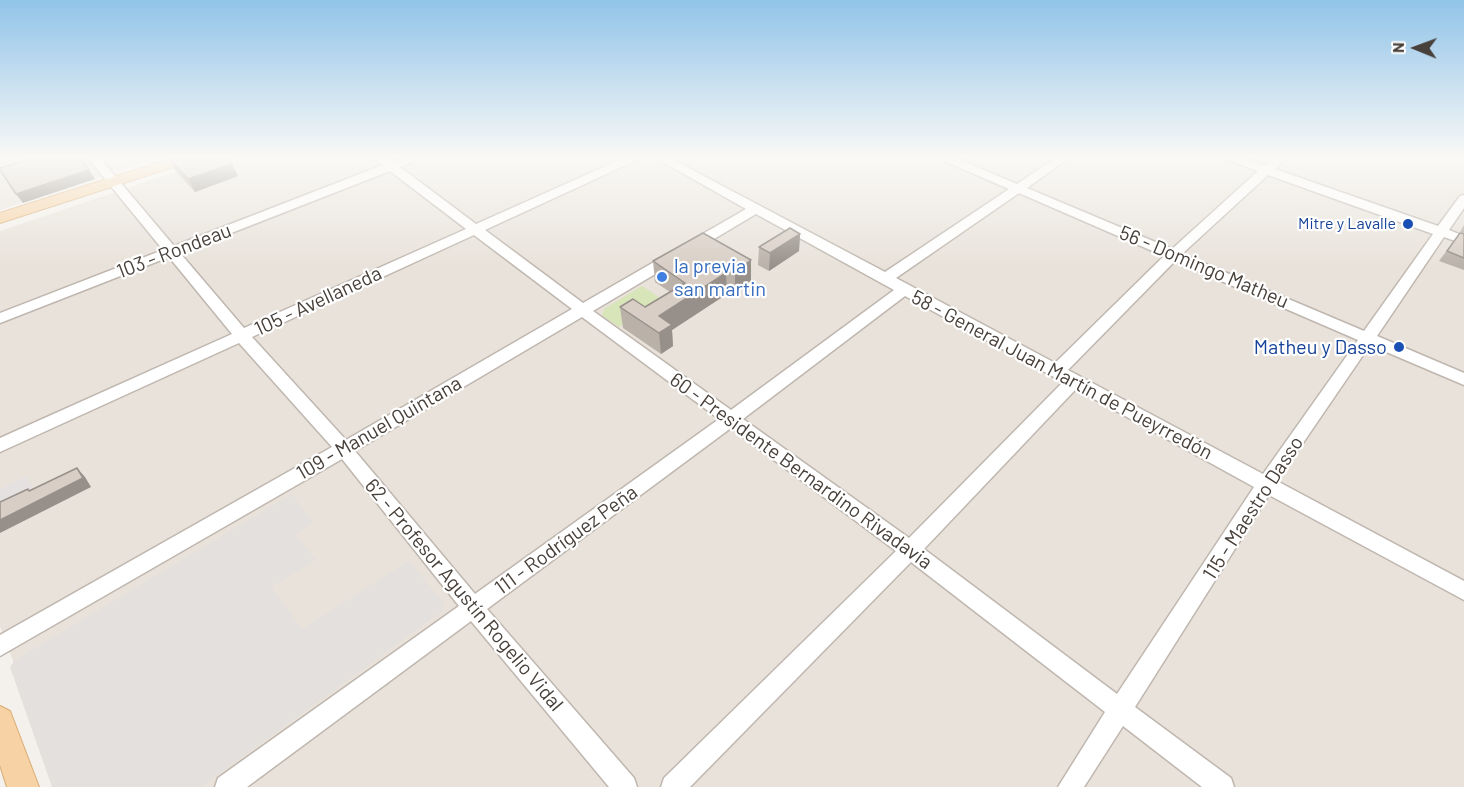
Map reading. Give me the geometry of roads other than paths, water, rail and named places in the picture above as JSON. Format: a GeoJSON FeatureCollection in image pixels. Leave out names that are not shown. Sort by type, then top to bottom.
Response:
{"type":"FeatureCollection","features":[{"type":"Feature","properties":{"kind":"main road"},"geometry":{"type":"LineString","coordinates":[[0,220],[79,194]]}},
{"type":"Feature","properties":{"kind":"main road"},"geometry":{"type":"LineString","coordinates":[[0,721],[23,787]]}},
{"type":"Feature","properties":{"kind":"street","name":"62 - Profesor Agustín Rogelio Vidal"},"geometry":{"type":"LineString","coordinates":[[124,194],[242,336],[344,449],[473,608],[625,787]]}},
{"type":"Feature","properties":{"kind":"street","name":"103 - Rondeau"},"geometry":{"type":"LineString","coordinates":[[0,318],[172,252],[309,194]]}},
{"type":"Feature","properties":{"kind":"street","name":"60 - Presidente Bernardino Rivadavia"},"geometry":{"type":"LineString","coordinates":[[428,194],[730,420],[910,550],[1222,787]]}},
{"type":"Feature","properties":{"kind":"street","name":"105 - Avellaneda"},"geometry":{"type":"LineString","coordinates":[[0,445],[553,194]]}},
{"type":"Feature","properties":{"kind":"street","name":"58 - General Juan Martín de Pueyrredón"},"geometry":{"type":"LineString","coordinates":[[730,194],[1464,591]]}},
{"type":"Feature","properties":{"kind":"street"},"geometry":{"type":"LineString","coordinates":[[885,279],[1010,194]]}},
{"type":"Feature","properties":{"kind":"street","name":"56 - Domingo Matheu"},"geometry":{"type":"LineString","coordinates":[[1032,194],[1464,379]]}},
{"type":"Feature","properties":{"kind":"street"},"geometry":{"type":"LineString","coordinates":[[673,787],[910,550],[1174,254],[1240,194]]}},
{"type":"Feature","properties":{"kind":"street"},"geometry":{"type":"LineString","coordinates":[[1334,194],[1464,240]]}},
{"type":"Feature","properties":{"kind":"street","name":"115 - Maestro Dasso"},"geometry":{"type":"LineString","coordinates":[[1070,787],[1122,710],[1265,485],[1464,199]]}},
{"type":"Feature","properties":{"kind":"street","name":"109 - Manuel Quintana"},"geometry":{"type":"LineString","coordinates":[[0,646],[757,208]]}},
{"type":"Feature","properties":{"kind":"street","name":"111 - Rodríguez Peña"},"geometry":{"type":"LineString","coordinates":[[227,787],[730,420],[904,290]]}},
{"type":"Feature","properties":{"kind":"place","name":"Mitre y Lavalle"},"geometry":{"type":"Point","coordinates":[1408,224]}},
{"type":"Feature","properties":{"kind":"place","name":"la previa san martin"},"geometry":{"type":"Point","coordinates":[662,277]}},
{"type":"Feature","properties":{"kind":"place","name":"Matheu y Dasso"},"geometry":{"type":"Point","coordinates":[1399,347]}}]}
